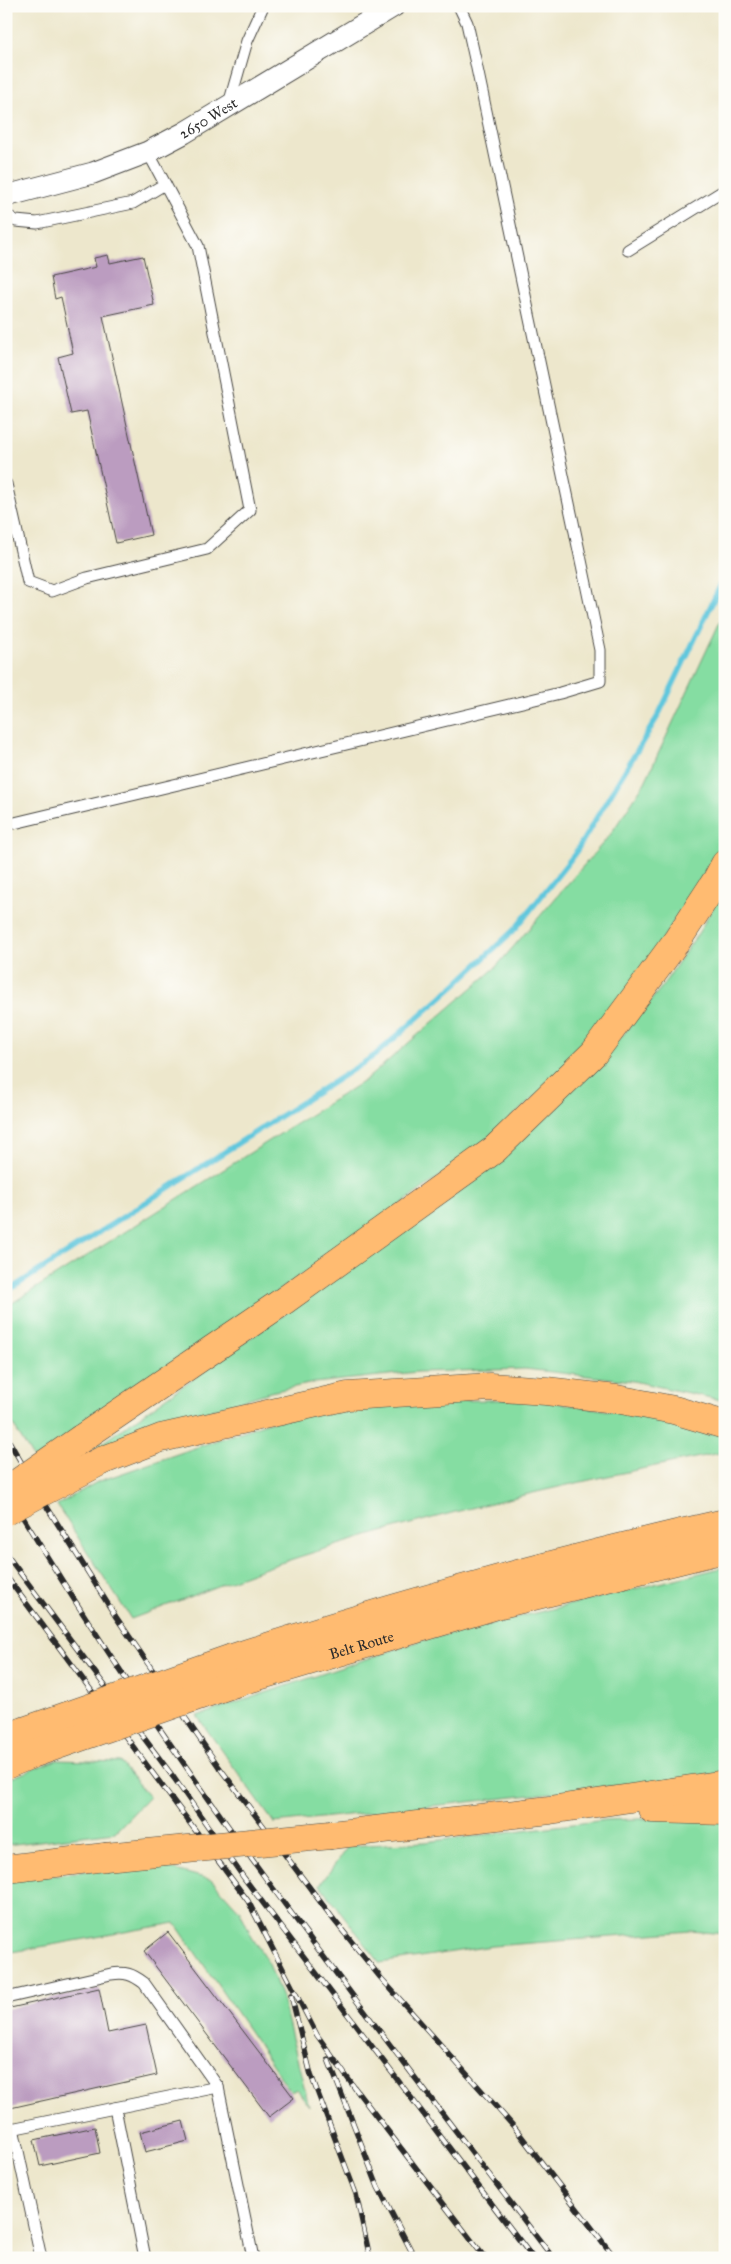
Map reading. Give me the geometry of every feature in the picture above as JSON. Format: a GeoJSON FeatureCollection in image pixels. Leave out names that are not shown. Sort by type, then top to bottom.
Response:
{"type":"FeatureCollection","features":[{"type":"Feature","properties":{"kind":"highway"},"geometry":{"type":"LineString","coordinates":[[6,1491],[286,1300],[494,1150],[594,1053],[678,940],[716,882],[725,864]]}},
{"type":"Feature","properties":{"kind":"highway"},"geometry":{"type":"LineString","coordinates":[[6,1511],[101,1461],[161,1438],[348,1396],[480,1388],[546,1391],[616,1399],[674,1410],[725,1425]]}},
{"type":"Feature","properties":{"kind":"highway","name":"Belt Route"},"geometry":{"type":"LineString","coordinates":[[6,1765],[21,1741],[233,1670],[364,1616],[614,1548],[725,1523]]}},
{"type":"Feature","properties":{"kind":"highway","name":"Belt Route"},"geometry":{"type":"LineString","coordinates":[[233,1670],[725,1549]]}},
{"type":"Feature","properties":{"kind":"highway"},"geometry":{"type":"LineString","coordinates":[[6,1869],[550,1810],[725,1784]]}},
{"type":"Feature","properties":{"kind":"highway"},"geometry":{"type":"LineString","coordinates":[[550,1810],[678,1808],[725,1811]]}},
{"type":"Feature","properties":{"kind":"street","name":"2650 West"},"geometry":{"type":"LineString","coordinates":[[6,196],[93,173],[148,152],[229,106],[394,6]]}},
{"type":"Feature","properties":{"kind":"lane"},"geometry":{"type":"LineString","coordinates":[[229,106],[247,41],[263,6]]}},
{"type":"Feature","properties":{"kind":"lane"},"geometry":{"type":"LineString","coordinates":[[6,825],[550,696],[600,682],[600,650],[471,41],[467,23],[459,6]]}},
{"type":"Feature","properties":{"kind":"lane"},"geometry":{"type":"LineString","coordinates":[[6,484],[28,582],[52,591],[87,578],[207,549],[250,510],[198,246],[148,152]]}},
{"type":"Feature","properties":{"kind":"lane"},"geometry":{"type":"LineString","coordinates":[[6,215],[16,221],[37,223],[133,203],[165,184]]}},
{"type":"Feature","properties":{"kind":"lane"},"geometry":{"type":"LineString","coordinates":[[628,250],[725,190]]}},
{"type":"Feature","properties":{"kind":"lane"},"geometry":{"type":"LineString","coordinates":[[6,1998],[125,1972],[133,1974],[144,1983],[218,2086],[253,2258]]}},
{"type":"Feature","properties":{"kind":"lane"},"geometry":{"type":"LineString","coordinates":[[41,2258],[10,2129],[218,2086]]}},
{"type":"Feature","properties":{"kind":"lane"},"geometry":{"type":"LineString","coordinates":[[115,2108],[145,2258]]}},
{"type":"Feature","properties":{"kind":"green space"},"geometry":{"type":"Polygon","coordinates":[[[725,611],[725,835],[710,864],[627,995],[546,1087],[463,1160],[36,1463],[6,1413],[6,1307],[367,1079],[495,968],[610,835],[645,782],[725,611]]]}},
{"type":"Feature","properties":{"kind":"green space"},"geometry":{"type":"Polygon","coordinates":[[[725,886],[725,1401],[633,1381],[525,1369],[417,1372],[314,1383],[270,1392],[92,1450],[462,1189],[622,1036],[661,988],[699,932],[725,886]]]}},
{"type":"Feature","properties":{"kind":"green space"},"geometry":{"type":"Polygon","coordinates":[[[531,1399],[725,1428],[725,1452],[512,1498],[406,1525],[280,1563],[131,1619],[57,1505],[97,1482],[269,1422],[371,1403],[531,1399]]]}},
{"type":"Feature","properties":{"kind":"green space"},"geometry":{"type":"Polygon","coordinates":[[[725,1567],[725,1774],[274,1823],[197,1716],[420,1641],[725,1567]]]}},
{"type":"Feature","properties":{"kind":"green space"},"geometry":{"type":"Polygon","coordinates":[[[56,1760],[120,1762],[149,1797],[115,1832],[6,1845],[6,1780],[56,1760]]]}},
{"type":"Feature","properties":{"kind":"green space"},"geometry":{"type":"Polygon","coordinates":[[[670,1818],[725,1821],[725,1934],[690,1931],[492,1946],[380,1963],[320,1885],[348,1846],[425,1842],[606,1820],[670,1818]]]}},
{"type":"Feature","properties":{"kind":"green space"},"geometry":{"type":"Polygon","coordinates":[[[150,1863],[212,1880],[240,1911],[252,1937],[269,1964],[282,1998],[309,2106],[297,2089],[291,2092],[175,1923],[6,1953],[6,1881],[150,1863]]]}},
{"type":"Feature","properties":{"kind":"building"},"geometry":{"type":"Polygon","coordinates":[[[108,255],[110,263],[143,256],[154,305],[103,316],[151,535],[116,543],[87,411],[71,414],[58,357],[73,353],[61,297],[55,299],[51,277],[96,267],[94,258],[108,255]]]}},
{"type":"Feature","properties":{"kind":"building"},"geometry":{"type":"Polygon","coordinates":[[[168,1932],[294,2098],[269,2117],[144,1951],[168,1932]]]}},
{"type":"Feature","properties":{"kind":"building"},"geometry":{"type":"Polygon","coordinates":[[[99,1988],[108,2033],[146,2025],[157,2075],[6,2109],[6,2009],[99,1988]]]}},
{"type":"Feature","properties":{"kind":"building"},"geometry":{"type":"Polygon","coordinates":[[[183,2121],[188,2141],[145,2152],[140,2132],[183,2121]]]}},
{"type":"Feature","properties":{"kind":"building"},"geometry":{"type":"Polygon","coordinates":[[[95,2127],[100,2153],[40,2166],[34,2140],[95,2127]]]}},
{"type":"Feature","properties":{"kind":"waterway"},"geometry":{"type":"LineString","coordinates":[[6,1292],[374,1056],[454,986],[516,928],[574,855],[658,716],[725,576]]}},
{"type":"Feature","properties":{"kind":"railway"},"geometry":{"type":"LineString","coordinates":[[6,1436],[47,1507],[116,1617],[219,1767],[334,1920],[380,1977],[515,2128],[615,2258]]}},
{"type":"Feature","properties":{"kind":"railway"},"geometry":{"type":"LineString","coordinates":[[6,1489],[68,1590],[199,1786],[338,1977],[553,2258]]}},
{"type":"Feature","properties":{"kind":"railway"},"geometry":{"type":"LineString","coordinates":[[6,1554],[174,1778],[244,1878],[533,2258]]}},
{"type":"Feature","properties":{"kind":"railway"},"geometry":{"type":"LineString","coordinates":[[6,1576],[248,1901],[317,2035],[354,2087],[485,2258]]}},
{"type":"Feature","properties":{"kind":"railway"},"geometry":{"type":"LineString","coordinates":[[291,1995],[311,2075],[356,2194],[370,2258]]}},
{"type":"Feature","properties":{"kind":"railway"},"geometry":{"type":"LineString","coordinates":[[328,2059],[378,2187],[415,2258]]}}]}
